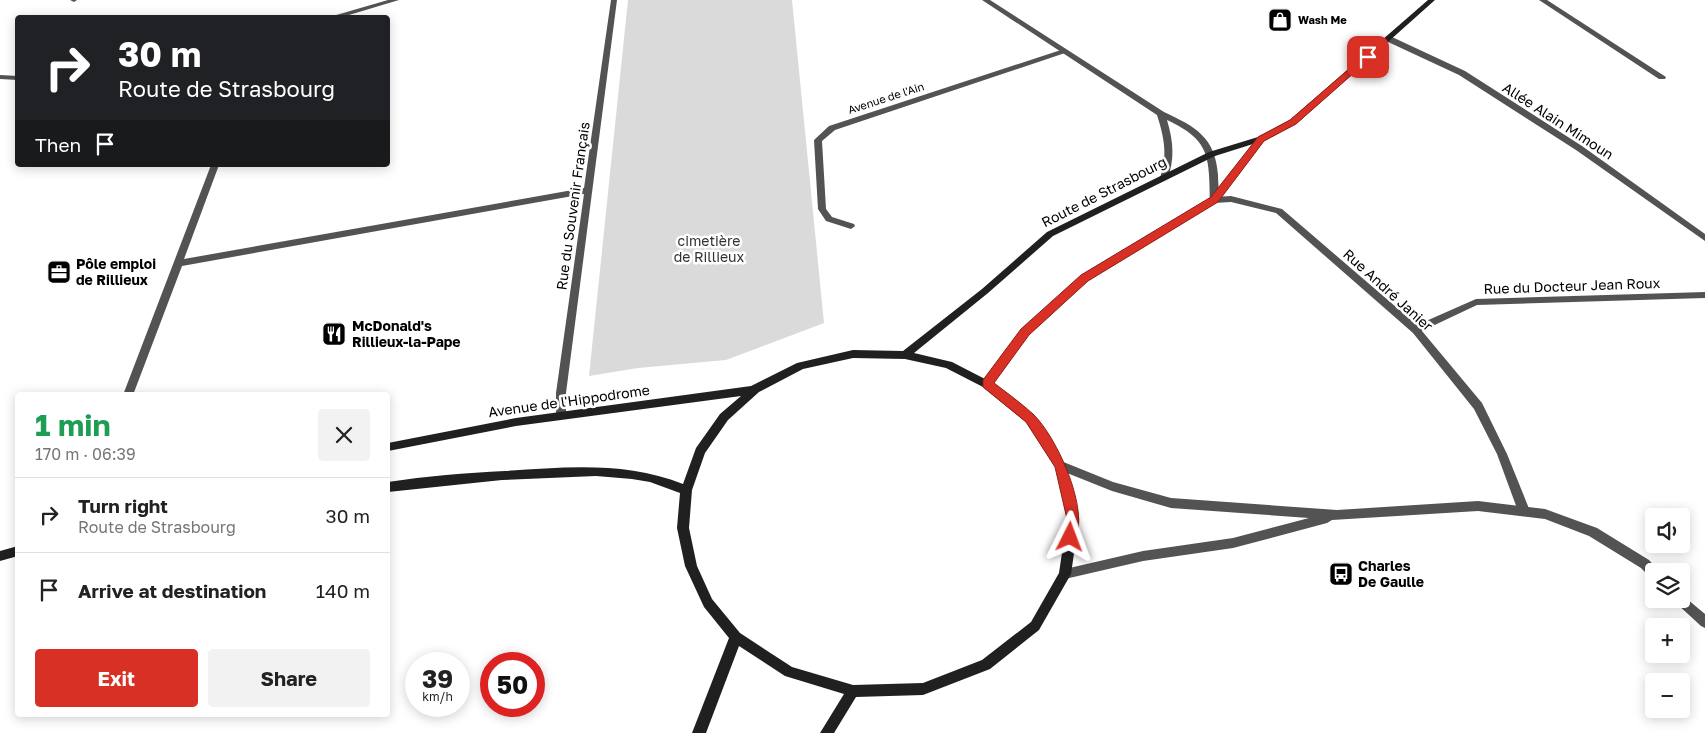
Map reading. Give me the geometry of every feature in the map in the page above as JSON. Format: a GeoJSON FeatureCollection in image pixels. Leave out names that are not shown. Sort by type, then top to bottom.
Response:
{"type":"FeatureCollection","features":[{"type":"Feature","properties":{"kind":"main road","name":"Route de Strasbourg"},"geometry":{"type":"LineString","coordinates":[[905,355],[985,291],[1050,234],[1212,154],[1261,139],[1293,122],[1432,0]]}},
{"type":"Feature","properties":{"kind":"main road","name":"Route de Strasbourg"},"geometry":{"type":"LineString","coordinates":[[987,384],[1025,332],[1085,278],[1214,200],[1261,139]]}},
{"type":"Feature","properties":{"kind":"main road"},"geometry":{"type":"LineString","coordinates":[[852,354],[905,355],[948,365],[987,384],[1030,419],[1061,466],[1073,519],[1065,574],[1035,626],[986,666],[923,689],[853,691],[788,672],[736,637],[708,603],[690,566],[683,528],[686,490],[700,451],[724,417],[755,389],[801,366],[852,354]]}},
{"type":"Feature","properties":{"kind":"main road","name":"Avenue de l'Hippodrome"},"geometry":{"type":"LineString","coordinates":[[390,447],[516,422],[755,389]]}},
{"type":"Feature","properties":{"kind":"main road"},"geometry":{"type":"LineString","coordinates":[[390,487],[471,476],[622,471],[667,481],[686,490]]}},
{"type":"Feature","properties":{"kind":"main road"},"geometry":{"type":"LineString","coordinates":[[0,556],[15,551]]}},
{"type":"Feature","properties":{"kind":"main road"},"geometry":{"type":"LineString","coordinates":[[700,733],[736,637]]}},
{"type":"Feature","properties":{"kind":"main road"},"geometry":{"type":"LineString","coordinates":[[827,733],[853,691]]}},
{"type":"Feature","properties":{"kind":"street"},"geometry":{"type":"LineString","coordinates":[[339,15],[396,0]]}},
{"type":"Feature","properties":{"kind":"street","name":"Rue du Souvenir Français"},"geometry":{"type":"LineString","coordinates":[[561,416],[561,393],[614,0]]}},
{"type":"Feature","properties":{"kind":"street"},"geometry":{"type":"LineString","coordinates":[[985,0],[1161,114],[1189,126],[1204,139],[1212,154],[1214,200]]}},
{"type":"Feature","properties":{"kind":"street"},"geometry":{"type":"LineString","coordinates":[[1542,0],[1662,77]]}},
{"type":"Feature","properties":{"kind":"street","name":"Allée Alain Mimoun"},"geometry":{"type":"LineString","coordinates":[[1389,39],[1462,73],[1579,148],[1705,238]]}},
{"type":"Feature","properties":{"kind":"street","name":"Avenue de l'Ain"},"geometry":{"type":"LineString","coordinates":[[851,226],[829,219],[822,209],[818,140],[832,128],[1064,52]]}},
{"type":"Feature","properties":{"kind":"street"},"geometry":{"type":"LineString","coordinates":[[0,77],[15,78]]}},
{"type":"Feature","properties":{"kind":"street"},"geometry":{"type":"LineString","coordinates":[[1161,114],[1171,151],[1169,166],[1164,178]]}},
{"type":"Feature","properties":{"kind":"street"},"geometry":{"type":"LineString","coordinates":[[129,392],[214,167]]}},
{"type":"Feature","properties":{"kind":"street"},"geometry":{"type":"LineString","coordinates":[[178,263],[589,190]]}},
{"type":"Feature","properties":{"kind":"street","name":"Rue André Janier"},"geometry":{"type":"LineString","coordinates":[[1214,200],[1231,198],[1279,211],[1416,330],[1478,406],[1502,454],[1524,511]]}},
{"type":"Feature","properties":{"kind":"street","name":"Rue du Docteur Jean Roux"},"geometry":{"type":"LineString","coordinates":[[1416,330],[1476,302],[1705,295]]}},
{"type":"Feature","properties":{"kind":"street"},"geometry":{"type":"LineString","coordinates":[[1061,466],[1112,486],[1171,503],[1337,515],[1478,506],[1545,514],[1593,532],[1645,564]]}},
{"type":"Feature","properties":{"kind":"street"},"geometry":{"type":"LineString","coordinates":[[1065,574],[1143,556],[1233,542],[1337,515]]}},
{"type":"Feature","properties":{"kind":"street"},"geometry":{"type":"LineString","coordinates":[[1690,608],[1705,622]]}},
{"type":"Feature","properties":{"kind":"green space","name":"cimetière de Rillieux"},"geometry":{"type":"Polygon","coordinates":[[[628,0],[792,0],[824,323],[726,360],[638,368],[589,376],[628,0]]]}},
{"type":"Feature","properties":{"kind":"place","name":"Wash Me"},"geometry":{"type":"Point","coordinates":[1280,20]}},
{"type":"Feature","properties":{"kind":"place","name":"Pôle emploi de Rillieux"},"geometry":{"type":"Point","coordinates":[59,272]}},
{"type":"Feature","properties":{"kind":"place","name":"McDonald's Rillieux-la-Pape"},"geometry":{"type":"Point","coordinates":[334,334]}},
{"type":"Feature","properties":{"kind":"place","name":"Charles De Gaulle"},"geometry":{"type":"Point","coordinates":[1341,574]}},
{"type":"Feature","properties":{"kind":"route"},"geometry":{"type":"LineString","coordinates":[[1070,537],[1073,519],[1061,466],[1030,419],[987,384],[1025,332],[1085,278],[1214,200],[1261,139],[1293,122],[1368,57]]}}]}
